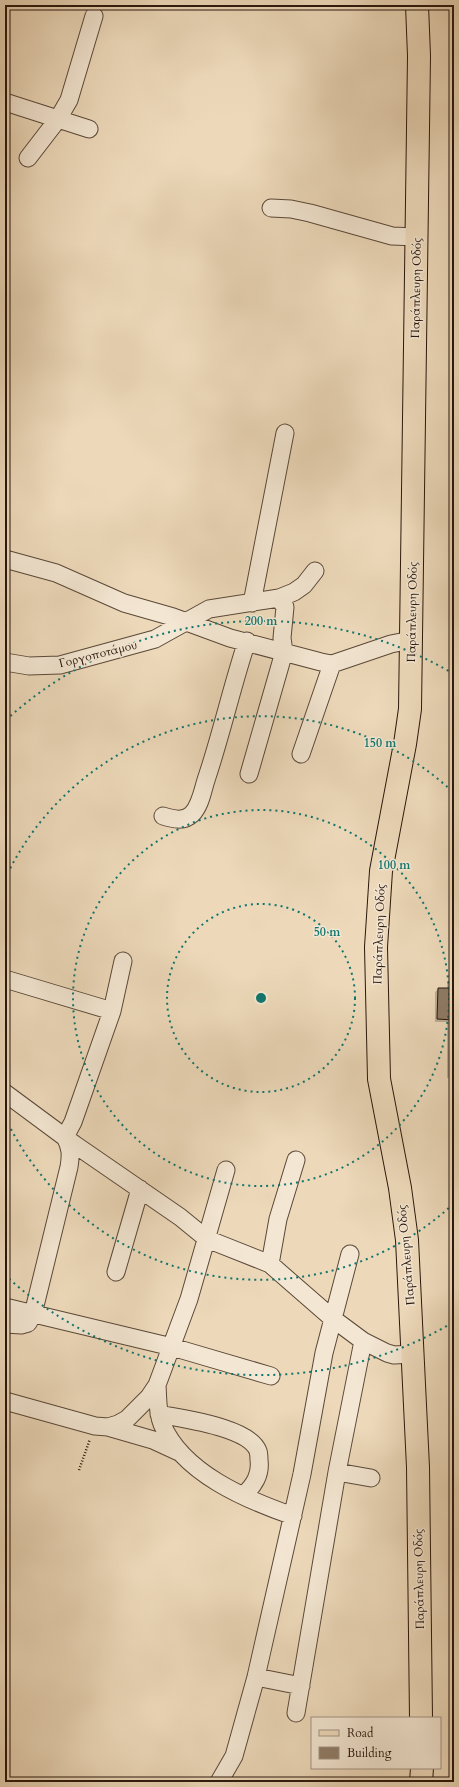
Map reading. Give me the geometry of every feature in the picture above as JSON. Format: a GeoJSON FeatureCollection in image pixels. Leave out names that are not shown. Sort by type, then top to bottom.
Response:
{"type":"FeatureCollection","features":[{"type":"Feature","properties":{"kind":"main road","name":"Παράπλευρη Οδός"},"geometry":{"type":"LineString","coordinates":[[416,5],[419,56],[410,709],[405,744],[381,871],[376,947],[378,1079],[400,1188],[407,1240],[418,1467],[421,1717]]}},
{"type":"Feature","properties":{"kind":"main road"},"geometry":{"type":"LineString","coordinates":[[421,1782],[422,1769]]}},
{"type":"Feature","properties":{"kind":"street"},"geometry":{"type":"LineString","coordinates":[[28,158],[58,119],[69,100],[94,16]]}},
{"type":"Feature","properties":{"kind":"street"},"geometry":{"type":"LineString","coordinates":[[5,102],[89,129]]}},
{"type":"Feature","properties":{"kind":"street"},"geometry":{"type":"LineString","coordinates":[[271,208],[291,209],[310,213],[392,236],[417,237]]}},
{"type":"Feature","properties":{"kind":"street"},"geometry":{"type":"LineString","coordinates":[[252,603],[285,433]]}},
{"type":"Feature","properties":{"kind":"street"},"geometry":{"type":"LineString","coordinates":[[5,559],[56,573],[124,603],[230,638],[247,641],[321,662],[332,664],[391,644],[411,640]]}},
{"type":"Feature","properties":{"kind":"street","name":"Γοργοποτάμου"},"geometry":{"type":"LineString","coordinates":[[5,662],[29,666],[60,665],[155,639],[209,610],[279,598],[294,592],[304,585],[315,571]]}},
{"type":"Feature","properties":{"kind":"street"},"geometry":{"type":"LineString","coordinates":[[249,774],[284,652],[282,638],[286,607],[279,598]]}},
{"type":"Feature","properties":{"kind":"street"},"geometry":{"type":"LineString","coordinates":[[163,816],[175,819],[187,817],[193,813],[197,806],[213,759],[237,671],[247,641]]}},
{"type":"Feature","properties":{"kind":"street"},"geometry":{"type":"LineString","coordinates":[[301,754],[332,664]]}},
{"type":"Feature","properties":{"kind":"street"},"geometry":{"type":"LineString","coordinates":[[65,1136],[72,1122],[112,1010],[123,961]]}},
{"type":"Feature","properties":{"kind":"street"},"geometry":{"type":"LineString","coordinates":[[5,979],[112,1010]]}},
{"type":"Feature","properties":{"kind":"street"},"geometry":{"type":"LineString","coordinates":[[5,1093],[180,1217],[207,1239],[270,1264],[332,1318],[363,1341],[394,1355],[413,1354]]}},
{"type":"Feature","properties":{"kind":"street"},"geometry":{"type":"LineString","coordinates":[[5,1324],[21,1325],[28,1323],[33,1314],[69,1167],[71,1154],[70,1146],[65,1136]]}},
{"type":"Feature","properties":{"kind":"street"},"geometry":{"type":"LineString","coordinates":[[270,1264],[278,1219],[296,1160]]}},
{"type":"Feature","properties":{"kind":"street"},"geometry":{"type":"LineString","coordinates":[[102,1427],[118,1424],[127,1418],[149,1397],[157,1384],[189,1299],[202,1249],[207,1239],[226,1170]]}},
{"type":"Feature","properties":{"kind":"street"},"geometry":{"type":"LineString","coordinates":[[116,1272],[140,1189]]}},
{"type":"Feature","properties":{"kind":"street"},"geometry":{"type":"LineString","coordinates":[[219,1782],[234,1756],[256,1677],[293,1516],[324,1353],[350,1254]]}},
{"type":"Feature","properties":{"kind":"street"},"geometry":{"type":"LineString","coordinates":[[5,1307],[172,1346],[271,1376]]}},
{"type":"Feature","properties":{"kind":"street"},"geometry":{"type":"LineString","coordinates":[[296,1713],[337,1472],[363,1341]]}},
{"type":"Feature","properties":{"kind":"street"},"geometry":{"type":"LineString","coordinates":[[157,1384],[159,1414],[168,1437],[184,1455],[215,1481],[244,1496],[293,1516]]}},
{"type":"Feature","properties":{"kind":"street"},"geometry":{"type":"LineString","coordinates":[[5,1401],[153,1440],[184,1455]]}},
{"type":"Feature","properties":{"kind":"street"},"geometry":{"type":"LineString","coordinates":[[159,1414],[217,1426],[245,1437],[253,1444],[258,1451],[260,1465],[258,1478],[244,1496]]}},
{"type":"Feature","properties":{"kind":"street"},"geometry":{"type":"LineString","coordinates":[[337,1472],[371,1478]]}},
{"type":"Feature","properties":{"kind":"street"},"geometry":{"type":"LineString","coordinates":[[256,1677],[301,1686]]}},
{"type":"Feature","properties":{"kind":"path"},"geometry":{"type":"LineString","coordinates":[[79,1470],[102,1427]]}},
{"type":"Feature","properties":{"kind":"building"},"geometry":{"type":"Polygon","coordinates":[[[438,988],[454,988],[454,1020],[437,1019],[438,988]]]}}]}
